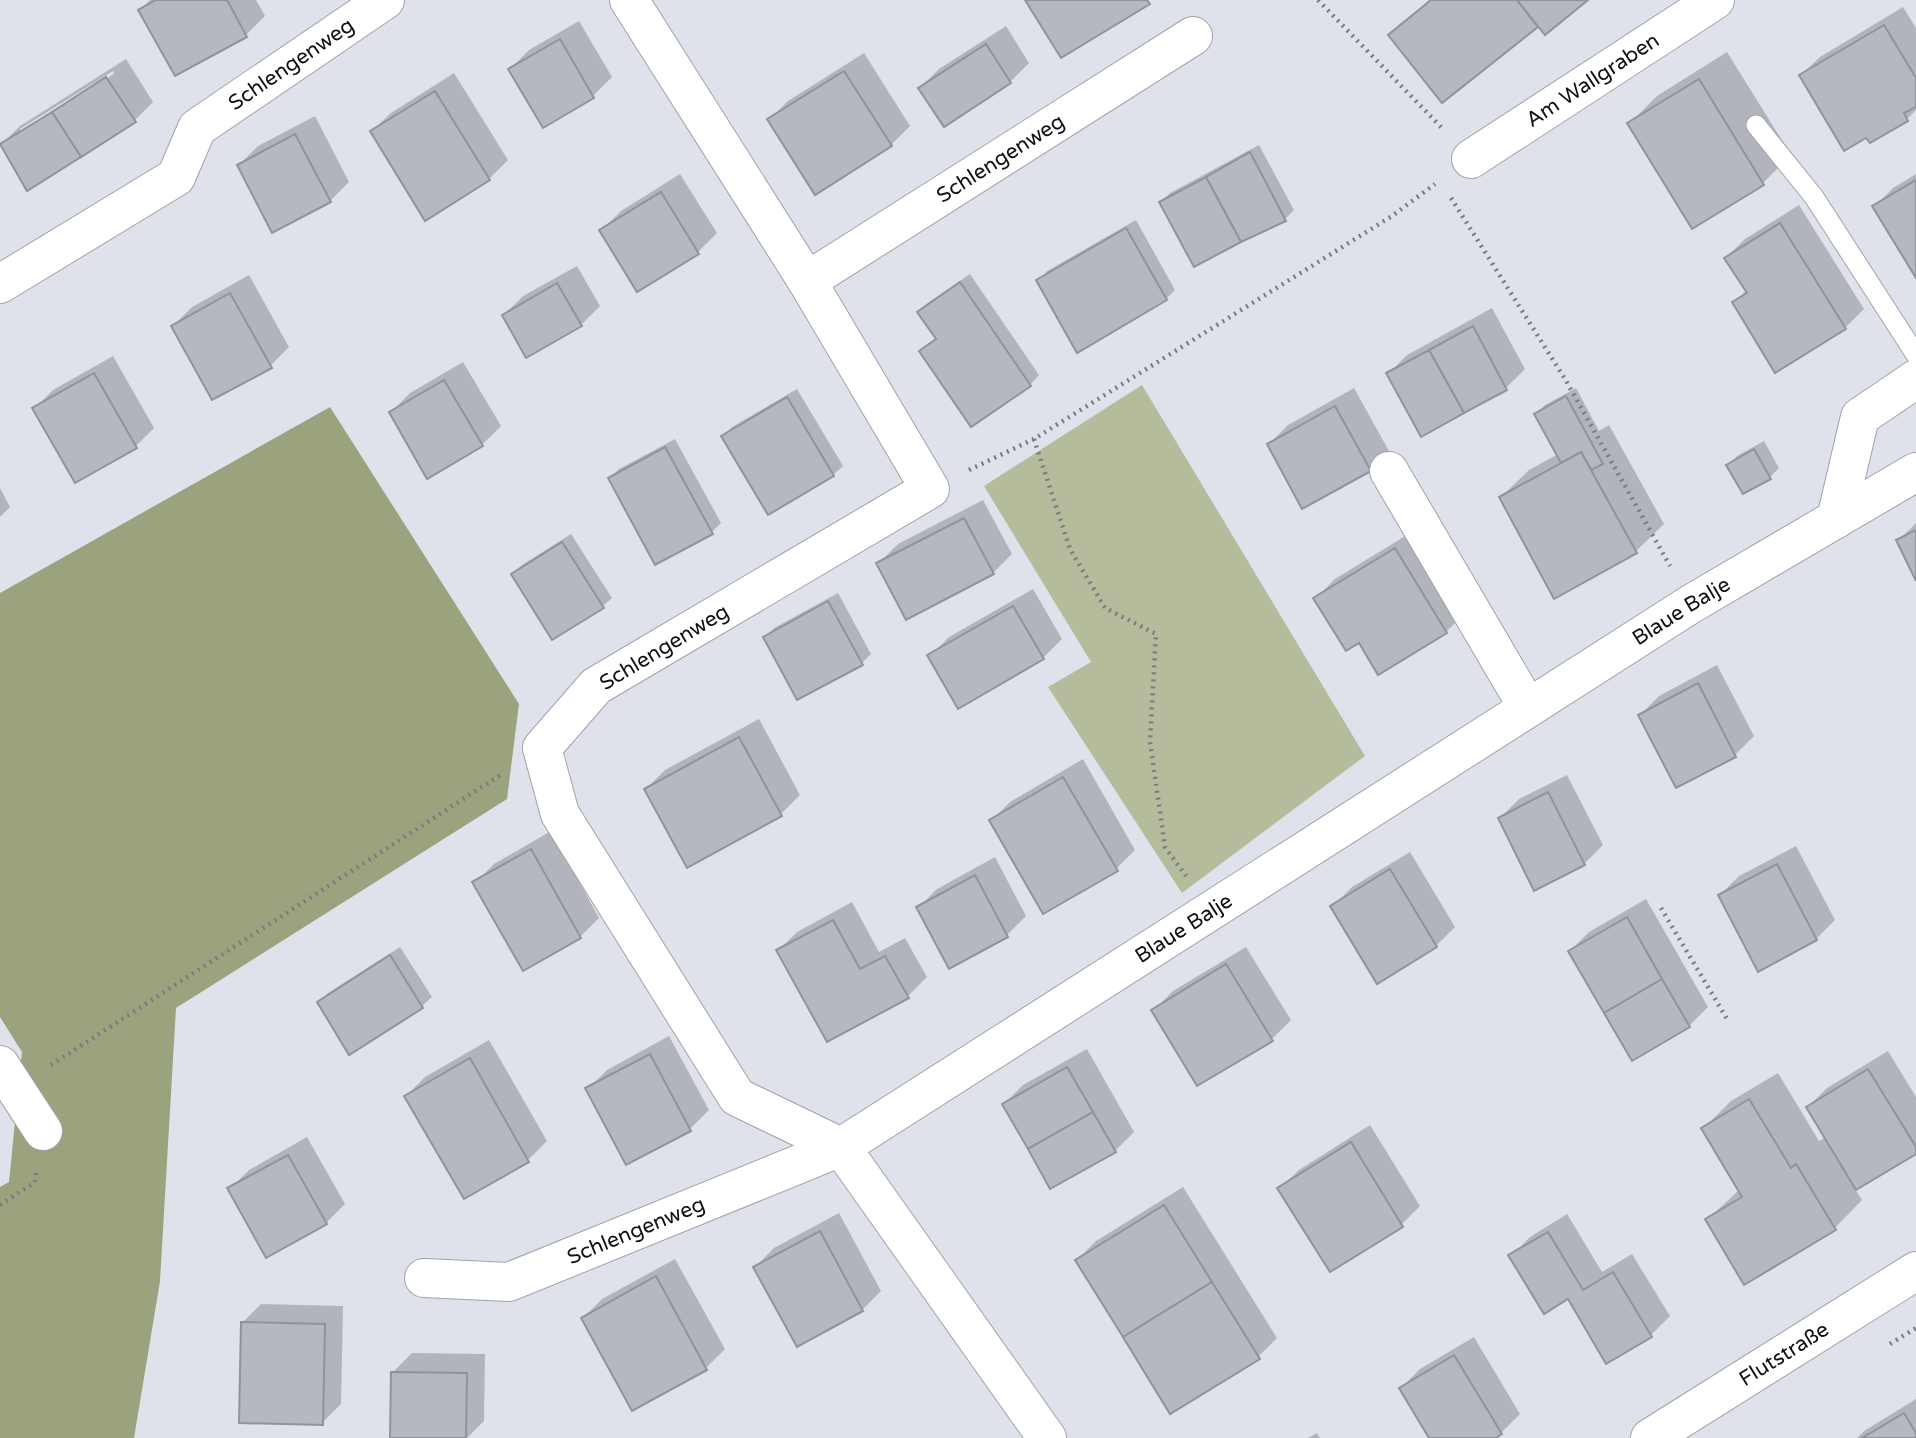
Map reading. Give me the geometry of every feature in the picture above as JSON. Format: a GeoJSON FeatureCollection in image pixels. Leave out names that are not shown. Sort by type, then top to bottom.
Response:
{"type":"FeatureCollection","features":[{"type":"Feature","properties":{"kind":"street","name":"Schlengenweg"},"geometry":{"type":"LineString","coordinates":[[0,284],[176,177],[197,128],[385,0]]}},
{"type":"Feature","properties":{"kind":"street"},"geometry":{"type":"LineString","coordinates":[[629,0],[807,281],[930,489]]}},
{"type":"Feature","properties":{"kind":"street","name":"Am Wallgraben"},"geometry":{"type":"LineString","coordinates":[[1471,159],[1716,0]]}},
{"type":"Feature","properties":{"kind":"street","name":"Schlengenweg"},"geometry":{"type":"LineString","coordinates":[[807,281],[1193,36]]}},
{"type":"Feature","properties":{"kind":"street"},"geometry":{"type":"LineString","coordinates":[[1836,519],[1860,417],[1916,379]]}},
{"type":"Feature","properties":{"kind":"street"},"geometry":{"type":"LineString","coordinates":[[1389,471],[1528,708]]}},
{"type":"Feature","properties":{"kind":"street","name":"Blaue Balje"},"geometry":{"type":"LineString","coordinates":[[841,1147],[1691,604],[1916,472]]}},
{"type":"Feature","properties":{"kind":"street","name":"Schlengenweg"},"geometry":{"type":"LineString","coordinates":[[542,748],[596,686],[930,489]]}},
{"type":"Feature","properties":{"kind":"street"},"geometry":{"type":"LineString","coordinates":[[542,748],[560,814],[737,1097],[841,1147],[1047,1438]]}},
{"type":"Feature","properties":{"kind":"street"},"geometry":{"type":"LineString","coordinates":[[0,1065],[43,1131]]}},
{"type":"Feature","properties":{"kind":"street","name":"Schlengenweg"},"geometry":{"type":"LineString","coordinates":[[424,1278],[509,1282],[841,1147]]}},
{"type":"Feature","properties":{"kind":"street","name":"Flutstraße"},"geometry":{"type":"LineString","coordinates":[[1650,1438],[1916,1271]]}},
{"type":"Feature","properties":{"kind":"lane"},"geometry":{"type":"LineString","coordinates":[[1756,125],[1814,197],[1916,355]]}},
{"type":"Feature","properties":{"kind":"path"},"geometry":{"type":"LineString","coordinates":[[930,489],[1034,439],[1392,216],[1471,159],[1318,0]]}},
{"type":"Feature","properties":{"kind":"path"},"geometry":{"type":"LineString","coordinates":[[1440,181],[1565,379],[1691,604]]}},
{"type":"Feature","properties":{"kind":"path"},"geometry":{"type":"LineString","coordinates":[[1034,439],[1070,549],[1105,608],[1156,634],[1150,742],[1165,847],[1211,911]]}},
{"type":"Feature","properties":{"kind":"path"},"geometry":{"type":"LineString","coordinates":[[39,1072],[542,748]]}},
{"type":"Feature","properties":{"kind":"path"},"geometry":{"type":"LineString","coordinates":[[1661,908],[1727,1019]]}},
{"type":"Feature","properties":{"kind":"path"},"geometry":{"type":"LineString","coordinates":[[0,1205],[35,1182],[43,1131]]}},
{"type":"Feature","properties":{"kind":"green space"},"geometry":{"type":"Polygon","coordinates":[[[1142,385],[1365,756],[1182,893],[1048,687],[1091,662],[984,486],[1142,385]]]}},
{"type":"Feature","properties":{"kind":"green space"},"geometry":{"type":"Polygon","coordinates":[[[330,407],[519,704],[507,799],[176,1008],[160,1281],[134,1438],[0,1438],[0,1187],[9,1182],[22,1052],[0,1017],[0,593],[330,407]]]}},
{"type":"Feature","properties":{"kind":"building"},"geometry":{"type":"Polygon","coordinates":[[[156,0],[227,0],[247,37],[175,76],[138,10],[156,0]]]}},
{"type":"Feature","properties":{"kind":"building"},"geometry":{"type":"Polygon","coordinates":[[[1025,0],[1147,0],[1150,4],[1061,58],[1025,0]]]}},
{"type":"Feature","properties":{"kind":"building"},"geometry":{"type":"Polygon","coordinates":[[[1431,0],[1517,0],[1538,27],[1442,103],[1388,35],[1431,0]]]}},
{"type":"Feature","properties":{"kind":"building"},"geometry":{"type":"Polygon","coordinates":[[[1517,0],[1588,0],[1545,35],[1517,0]]]}},
{"type":"Feature","properties":{"kind":"building"},"geometry":{"type":"Polygon","coordinates":[[[1884,25],[1916,78],[1916,107],[1904,113],[1908,121],[1870,143],[1866,138],[1844,151],[1799,75],[1884,25]]]}},
{"type":"Feature","properties":{"kind":"building"},"geometry":{"type":"Polygon","coordinates":[[[560,39],[594,98],[543,128],[508,69],[560,39]]]}},
{"type":"Feature","properties":{"kind":"building"},"geometry":{"type":"Polygon","coordinates":[[[986,44],[1011,83],[944,127],[918,88],[986,44]]]}},
{"type":"Feature","properties":{"kind":"building"},"geometry":{"type":"Polygon","coordinates":[[[844,71],[892,146],[815,195],[767,119],[844,71]]]}},
{"type":"Feature","properties":{"kind":"building"},"geometry":{"type":"Polygon","coordinates":[[[106,77],[136,122],[81,157],[52,112],[106,77]]]}},
{"type":"Feature","properties":{"kind":"building"},"geometry":{"type":"Polygon","coordinates":[[[1699,79],[1764,185],[1692,229],[1627,123],[1699,79]]]}},
{"type":"Feature","properties":{"kind":"building"},"geometry":{"type":"Polygon","coordinates":[[[435,91],[490,180],[425,221],[370,131],[435,91]]]}},
{"type":"Feature","properties":{"kind":"building"},"geometry":{"type":"Polygon","coordinates":[[[52,112],[81,157],[27,191],[0,144],[52,112]]]}},
{"type":"Feature","properties":{"kind":"building"},"geometry":{"type":"Polygon","coordinates":[[[295,134],[331,202],[272,233],[237,165],[295,134]]]}},
{"type":"Feature","properties":{"kind":"building"},"geometry":{"type":"Polygon","coordinates":[[[1250,152],[1286,221],[1241,242],[1206,177],[1250,152]]]}},
{"type":"Feature","properties":{"kind":"building"},"geometry":{"type":"Polygon","coordinates":[[[1206,177],[1241,242],[1194,267],[1159,202],[1206,177]]]}},
{"type":"Feature","properties":{"kind":"building"},"geometry":{"type":"Polygon","coordinates":[[[1916,180],[1916,278],[1872,206],[1916,180]]]}},
{"type":"Feature","properties":{"kind":"building"},"geometry":{"type":"Polygon","coordinates":[[[661,192],[699,254],[637,292],[599,230],[661,192]]]}},
{"type":"Feature","properties":{"kind":"building"},"geometry":{"type":"Polygon","coordinates":[[[1780,223],[1846,329],[1775,373],[1732,302],[1747,293],[1724,258],[1780,223]]]}},
{"type":"Feature","properties":{"kind":"building"},"geometry":{"type":"Polygon","coordinates":[[[1126,228],[1167,300],[1077,353],[1036,280],[1126,228]]]}},
{"type":"Feature","properties":{"kind":"building"},"geometry":{"type":"Polygon","coordinates":[[[960,282],[1031,386],[971,427],[919,351],[936,339],[917,312],[960,282]]]}},
{"type":"Feature","properties":{"kind":"building"},"geometry":{"type":"Polygon","coordinates":[[[557,283],[582,326],[526,358],[502,315],[557,283]]]}},
{"type":"Feature","properties":{"kind":"building"},"geometry":{"type":"Polygon","coordinates":[[[230,293],[272,368],[212,400],[171,326],[230,293]]]}},
{"type":"Feature","properties":{"kind":"building"},"geometry":{"type":"Polygon","coordinates":[[[1473,326],[1507,390],[1464,413],[1429,350],[1473,326]]]}},
{"type":"Feature","properties":{"kind":"building"},"geometry":{"type":"Polygon","coordinates":[[[1429,350],[1464,413],[1421,437],[1386,373],[1429,350]]]}},
{"type":"Feature","properties":{"kind":"building"},"geometry":{"type":"Polygon","coordinates":[[[94,373],[137,448],[75,483],[32,408],[94,373]]]}},
{"type":"Feature","properties":{"kind":"building"},"geometry":{"type":"Polygon","coordinates":[[[444,380],[483,446],[427,479],[389,412],[444,380]]]}},
{"type":"Feature","properties":{"kind":"building"},"geometry":{"type":"Polygon","coordinates":[[[1566,396],[1603,464],[1591,470],[1581,452],[1561,463],[1534,414],[1566,396]]]}},
{"type":"Feature","properties":{"kind":"building"},"geometry":{"type":"Polygon","coordinates":[[[787,397],[834,476],[768,515],[721,436],[787,397]]]}},
{"type":"Feature","properties":{"kind":"building"},"geometry":{"type":"Polygon","coordinates":[[[1335,406],[1371,471],[1302,509],[1267,444],[1335,406]]]}},
{"type":"Feature","properties":{"kind":"building"},"geometry":{"type":"Polygon","coordinates":[[[665,447],[713,534],[655,565],[608,478],[665,447]]]}},
{"type":"Feature","properties":{"kind":"building"},"geometry":{"type":"Polygon","coordinates":[[[1754,449],[1771,479],[1743,494],[1726,465],[1754,449]]]}},
{"type":"Feature","properties":{"kind":"building"},"geometry":{"type":"Polygon","coordinates":[[[1581,452],[1637,553],[1554,599],[1499,497],[1581,452]]]}},
{"type":"Feature","properties":{"kind":"building"},"geometry":{"type":"Polygon","coordinates":[[[964,518],[994,574],[906,620],[876,563],[964,518]]]}},
{"type":"Feature","properties":{"kind":"building"},"geometry":{"type":"Polygon","coordinates":[[[1916,530],[1916,581],[1896,540],[1916,530]]]}},
{"type":"Feature","properties":{"kind":"building"},"geometry":{"type":"Polygon","coordinates":[[[562,542],[604,608],[552,640],[511,574],[562,542]]]}},
{"type":"Feature","properties":{"kind":"building"},"geometry":{"type":"Polygon","coordinates":[[[1395,548],[1447,633],[1378,675],[1359,643],[1346,651],[1313,598],[1395,548]]]}},
{"type":"Feature","properties":{"kind":"building"},"geometry":{"type":"Polygon","coordinates":[[[828,601],[863,665],[797,700],[763,637],[828,601]]]}},
{"type":"Feature","properties":{"kind":"building"},"geometry":{"type":"Polygon","coordinates":[[[1013,606],[1044,659],[958,709],[927,655],[1013,606]]]}},
{"type":"Feature","properties":{"kind":"building"},"geometry":{"type":"Polygon","coordinates":[[[1698,683],[1736,757],[1676,788],[1638,715],[1698,683]]]}},
{"type":"Feature","properties":{"kind":"building"},"geometry":{"type":"Polygon","coordinates":[[[739,737],[782,816],[687,868],[644,789],[739,737]]]}},
{"type":"Feature","properties":{"kind":"building"},"geometry":{"type":"Polygon","coordinates":[[[1063,777],[1118,871],[1043,914],[989,820],[1063,777]]]}},
{"type":"Feature","properties":{"kind":"building"},"geometry":{"type":"Polygon","coordinates":[[[1548,792],[1585,865],[1534,891],[1498,818],[1548,792]]]}},
{"type":"Feature","properties":{"kind":"building"},"geometry":{"type":"Polygon","coordinates":[[[531,849],[581,938],[523,971],[472,882],[531,849]]]}},
{"type":"Feature","properties":{"kind":"building"},"geometry":{"type":"Polygon","coordinates":[[[1777,864],[1817,940],[1758,972],[1718,895],[1777,864]]]}},
{"type":"Feature","properties":{"kind":"building"},"geometry":{"type":"Polygon","coordinates":[[[1390,869],[1437,947],[1377,984],[1330,906],[1390,869]]]}},
{"type":"Feature","properties":{"kind":"building"},"geometry":{"type":"Polygon","coordinates":[[[975,875],[1008,937],[949,969],[916,907],[975,875]]]}},
{"type":"Feature","properties":{"kind":"building"},"geometry":{"type":"Polygon","coordinates":[[[1627,917],[1662,979],[1604,1013],[1568,951],[1627,917]]]}},
{"type":"Feature","properties":{"kind":"building"},"geometry":{"type":"Polygon","coordinates":[[[833,920],[860,969],[885,956],[909,998],[827,1042],[776,950],[833,920]]]}},
{"type":"Feature","properties":{"kind":"building"},"geometry":{"type":"Polygon","coordinates":[[[390,955],[423,1008],[349,1055],[317,1002],[390,955]]]}},
{"type":"Feature","properties":{"kind":"building"},"geometry":{"type":"Polygon","coordinates":[[[1226,964],[1273,1041],[1197,1086],[1151,1010],[1226,964]]]}},
{"type":"Feature","properties":{"kind":"building"},"geometry":{"type":"Polygon","coordinates":[[[1662,979],[1690,1027],[1632,1061],[1604,1013],[1662,979]]]}},
{"type":"Feature","properties":{"kind":"building"},"geometry":{"type":"Polygon","coordinates":[[[650,1054],[691,1131],[626,1165],[585,1088],[650,1054]]]}},
{"type":"Feature","properties":{"kind":"building"},"geometry":{"type":"Polygon","coordinates":[[[470,1058],[529,1162],[464,1199],[404,1096],[470,1058]]]}},
{"type":"Feature","properties":{"kind":"building"},"geometry":{"type":"Polygon","coordinates":[[[1067,1067],[1093,1112],[1028,1149],[1002,1104],[1067,1067]]]}},
{"type":"Feature","properties":{"kind":"building"},"geometry":{"type":"Polygon","coordinates":[[[1868,1069],[1916,1147],[1916,1154],[1856,1190],[1806,1107],[1868,1069]]]}},
{"type":"Feature","properties":{"kind":"building"},"geometry":{"type":"Polygon","coordinates":[[[1749,1099],[1791,1168],[1796,1164],[1836,1230],[1744,1285],[1705,1219],[1742,1197],[1701,1128],[1749,1099]]]}},
{"type":"Feature","properties":{"kind":"building"},"geometry":{"type":"Polygon","coordinates":[[[1093,1112],[1116,1152],[1050,1189],[1028,1149],[1093,1112]]]}},
{"type":"Feature","properties":{"kind":"building"},"geometry":{"type":"Polygon","coordinates":[[[1351,1142],[1403,1227],[1330,1272],[1277,1188],[1351,1142]]]}},
{"type":"Feature","properties":{"kind":"building"},"geometry":{"type":"Polygon","coordinates":[[[288,1155],[327,1224],[266,1258],[227,1188],[288,1155]]]}},
{"type":"Feature","properties":{"kind":"building"},"geometry":{"type":"Polygon","coordinates":[[[1164,1205],[1212,1282],[1123,1337],[1075,1260],[1164,1205]]]}},
{"type":"Feature","properties":{"kind":"building"},"geometry":{"type":"Polygon","coordinates":[[[820,1231],[863,1311],[797,1347],[753,1267],[820,1231]]]}},
{"type":"Feature","properties":{"kind":"building"},"geometry":{"type":"Polygon","coordinates":[[[1548,1232],[1583,1290],[1613,1272],[1652,1337],[1606,1364],[1568,1299],[1544,1314],[1508,1255],[1548,1232]]]}},
{"type":"Feature","properties":{"kind":"building"},"geometry":{"type":"Polygon","coordinates":[[[656,1276],[707,1370],[632,1411],[581,1318],[656,1276]]]}},
{"type":"Feature","properties":{"kind":"building"},"geometry":{"type":"Polygon","coordinates":[[[1212,1282],[1260,1359],[1170,1414],[1123,1337],[1212,1282]]]}},
{"type":"Feature","properties":{"kind":"building"},"geometry":{"type":"Polygon","coordinates":[[[241,1322],[325,1324],[323,1425],[239,1423],[241,1322]]]}},
{"type":"Feature","properties":{"kind":"building"},"geometry":{"type":"Polygon","coordinates":[[[1454,1355],[1502,1434],[1496,1438],[1429,1438],[1399,1388],[1454,1355]]]}},
{"type":"Feature","properties":{"kind":"building"},"geometry":{"type":"Polygon","coordinates":[[[391,1372],[467,1373],[466,1438],[390,1438],[391,1372]]]}},
{"type":"Feature","properties":{"kind":"building"},"geometry":{"type":"Polygon","coordinates":[[[1904,1413],[1916,1433],[1916,1438],[1862,1438],[1904,1413]]]}}]}
